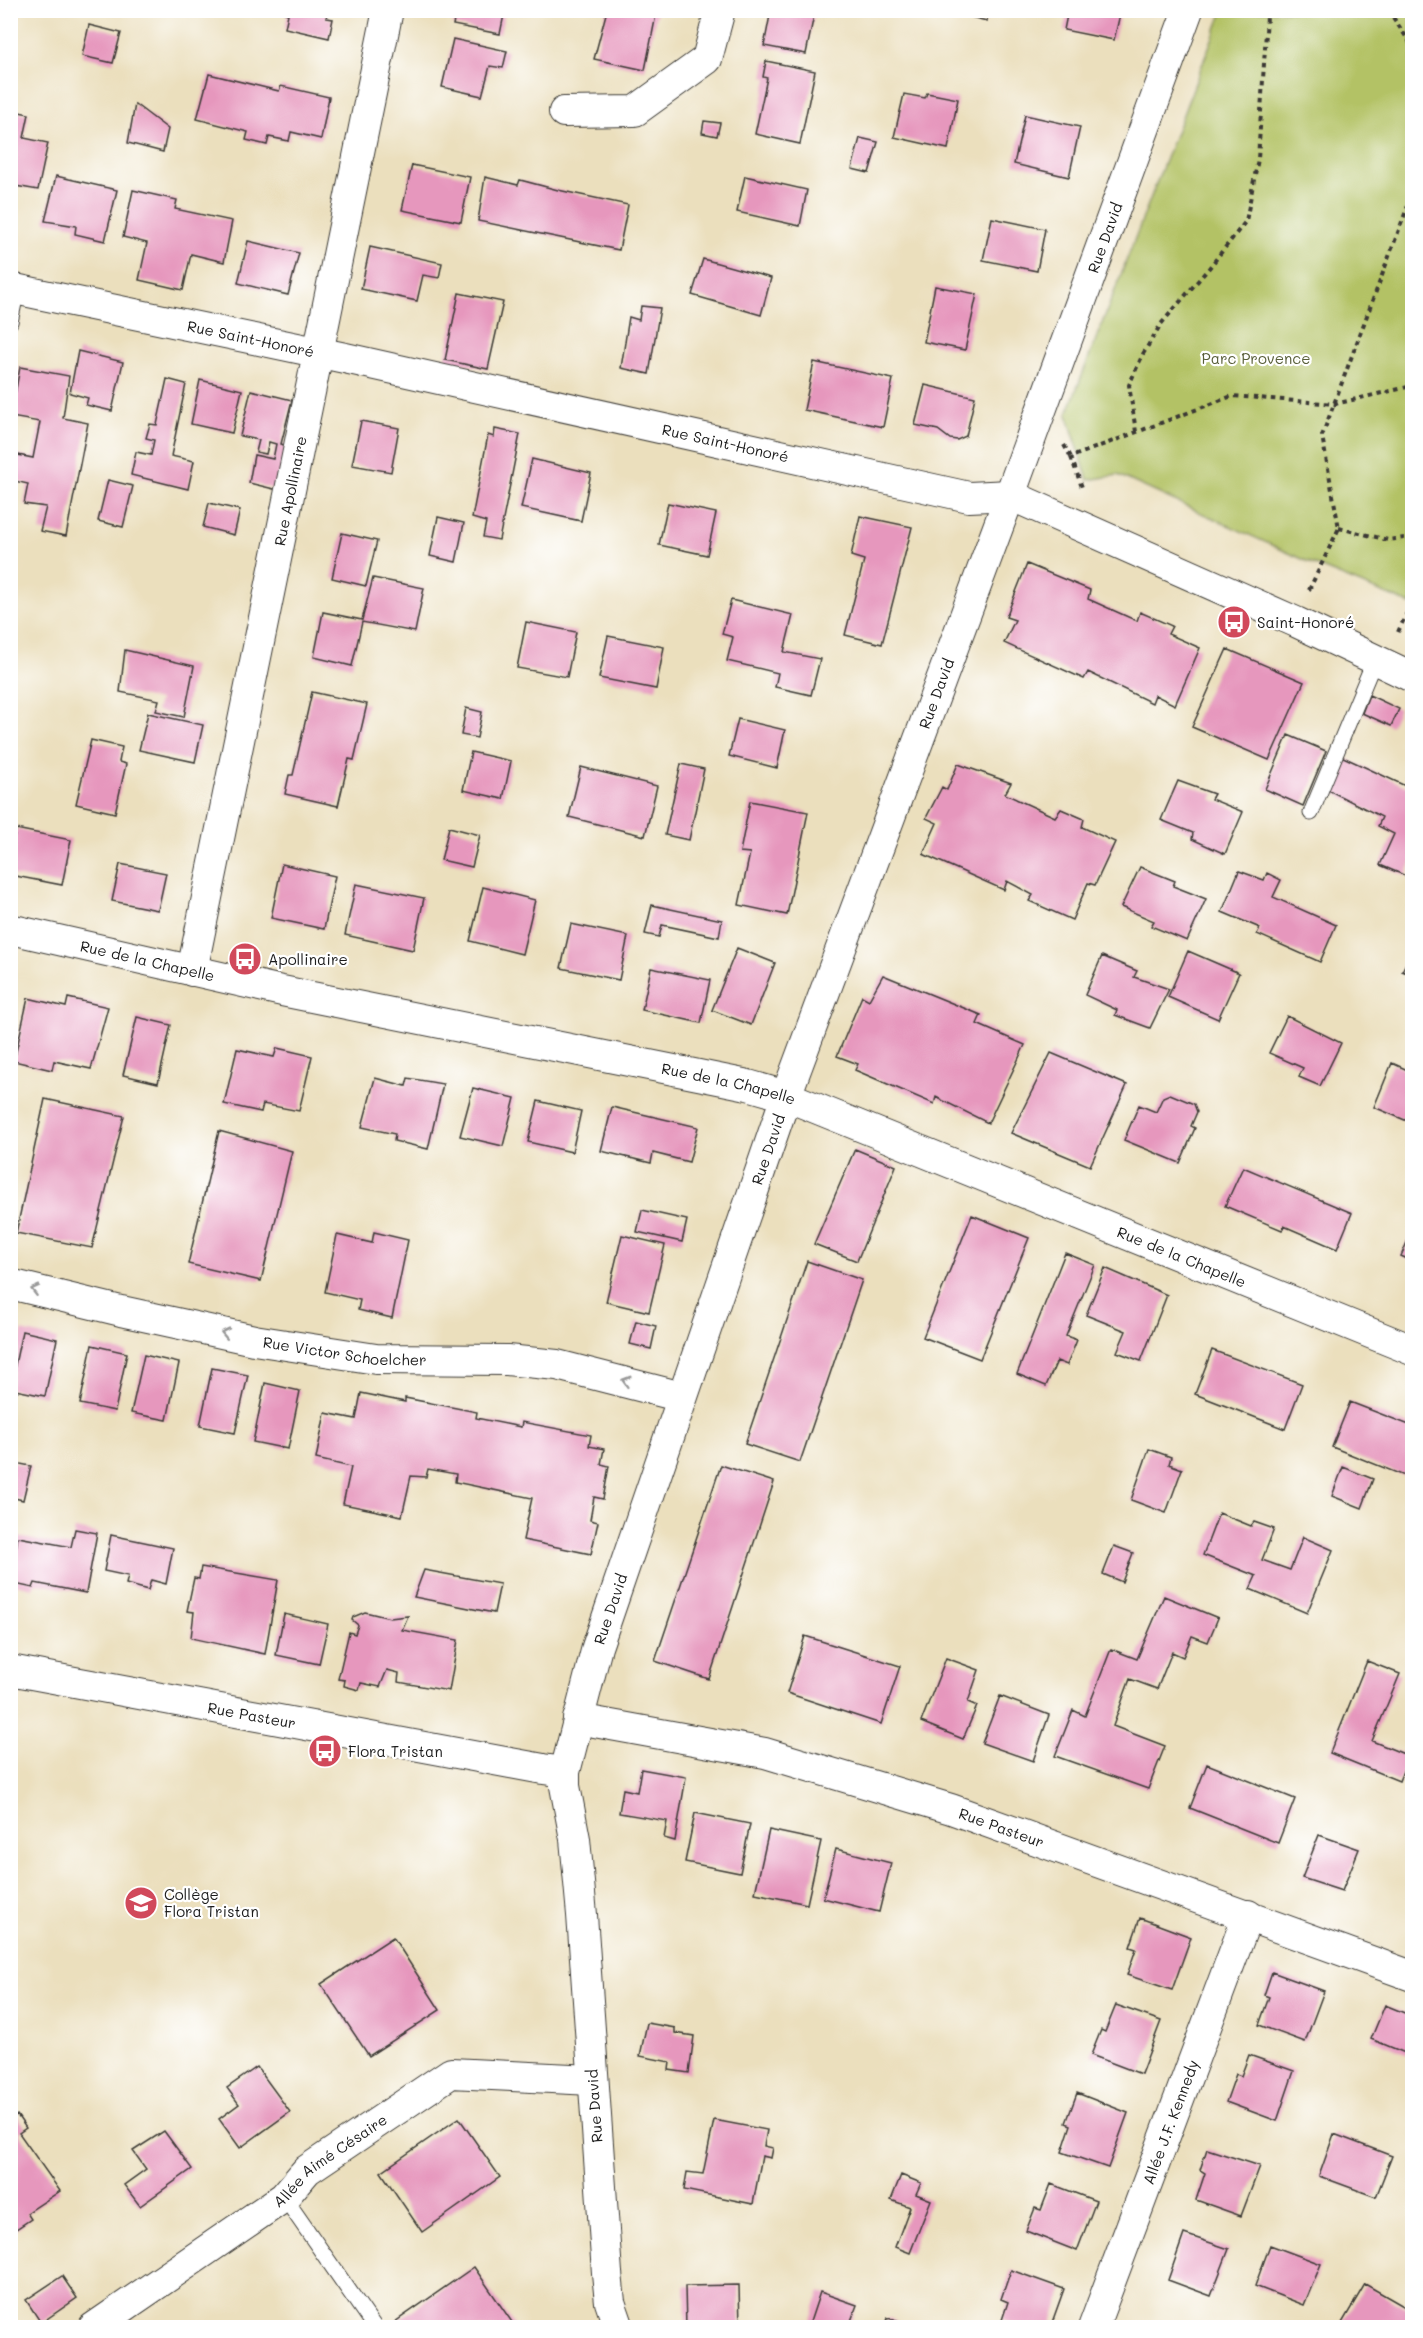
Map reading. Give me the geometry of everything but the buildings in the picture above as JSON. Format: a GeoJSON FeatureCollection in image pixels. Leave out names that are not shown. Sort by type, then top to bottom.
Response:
{"type":"FeatureCollection","features":[{"type":"Feature","properties":{"kind":"street","name":"Rue Apollinaire"},"geometry":{"type":"LineString","coordinates":[[192,971],[388,10]]}},
{"type":"Feature","properties":{"kind":"street"},"geometry":{"type":"LineString","coordinates":[[564,112],[635,111],[707,59],[720,10]]}},
{"type":"Feature","properties":{"kind":"street","name":"Rue David"},"geometry":{"type":"LineString","coordinates":[[619,2328],[610,2302],[607,2273],[582,1915],[574,1839],[565,1786],[578,1719],[597,1647],[786,1096],[1188,10]]}},
{"type":"Feature","properties":{"kind":"street","name":"Rue Saint-Honoré"},"geometry":{"type":"LineString","coordinates":[[14,289],[318,352],[969,497],[1010,495],[1296,622],[1413,677]]}},
{"type":"Feature","properties":{"kind":"street","name":"Rue de la Chapelle"},"geometry":{"type":"LineString","coordinates":[[10,929],[192,971],[748,1085],[786,1096],[1413,1350]]}},
{"type":"Feature","properties":{"kind":"street","name":"Rue Victor Schoelcher"},"geometry":{"type":"LineString","coordinates":[[10,1284],[254,1340],[376,1359],[507,1360],[557,1365],[682,1397]]}},
{"type":"Feature","properties":{"kind":"street","name":"Rue Pasteur"},"geometry":{"type":"LineString","coordinates":[[10,1670],[566,1772]]}},
{"type":"Feature","properties":{"kind":"street","name":"Rue Pasteur"},"geometry":{"type":"LineString","coordinates":[[578,1719],[765,1753],[951,1809],[1413,1976]]}},
{"type":"Feature","properties":{"kind":"street","name":"Allée J.F. Kennedy"},"geometry":{"type":"LineString","coordinates":[[1093,2328],[1248,1915]]}},
{"type":"Feature","properties":{"kind":"street","name":"Allée Aimé Césaire"},"geometry":{"type":"LineString","coordinates":[[93,2328],[284,2197],[307,2170],[451,2073],[592,2080]]}},
{"type":"Feature","properties":{"kind":"lane"},"geometry":{"type":"LineString","coordinates":[[10,322],[14,289]]}},
{"type":"Feature","properties":{"kind":"lane"},"geometry":{"type":"LineString","coordinates":[[1311,813],[1376,659]]}},
{"type":"Feature","properties":{"kind":"lane"},"geometry":{"type":"LineString","coordinates":[[284,2197],[375,2328]]}},
{"type":"Feature","properties":{"kind":"path"},"geometry":{"type":"LineString","coordinates":[[1136,432],[1129,385],[1143,354],[1161,324],[1246,221],[1258,159],[1266,16],[1269,10]]}},
{"type":"Feature","properties":{"kind":"path"},"geometry":{"type":"LineString","coordinates":[[1388,10],[1413,51]]}},
{"type":"Feature","properties":{"kind":"path"},"geometry":{"type":"LineString","coordinates":[[1296,622],[1339,528],[1322,436],[1413,195]]}},
{"type":"Feature","properties":{"kind":"path"},"geometry":{"type":"LineString","coordinates":[[1041,406],[1071,457],[1232,396],[1335,404],[1413,386]]}},
{"type":"Feature","properties":{"kind":"path"},"geometry":{"type":"LineString","coordinates":[[1339,528],[1388,540],[1413,537]]}},
{"type":"Feature","properties":{"kind":"green space","name":"Parc Provence"},"geometry":{"type":"Polygon","coordinates":[[[1223,11],[1412,11],[1412,605],[1324,569],[1118,475],[1088,480],[1067,414],[1223,11]]]}},
{"type":"Feature","properties":{"kind":"place","name":"Saint-Honoré"},"geometry":{"type":"Point","coordinates":[1234,622]}},
{"type":"Feature","properties":{"kind":"place","name":"Apollinaire"},"geometry":{"type":"Point","coordinates":[245,959]}},
{"type":"Feature","properties":{"kind":"place","name":"Flora Tristan"},"geometry":{"type":"Point","coordinates":[325,1751]}},
{"type":"Feature","properties":{"kind":"place","name":"Collège Flora Tristan"},"geometry":{"type":"Point","coordinates":[141,1903]}}]}
